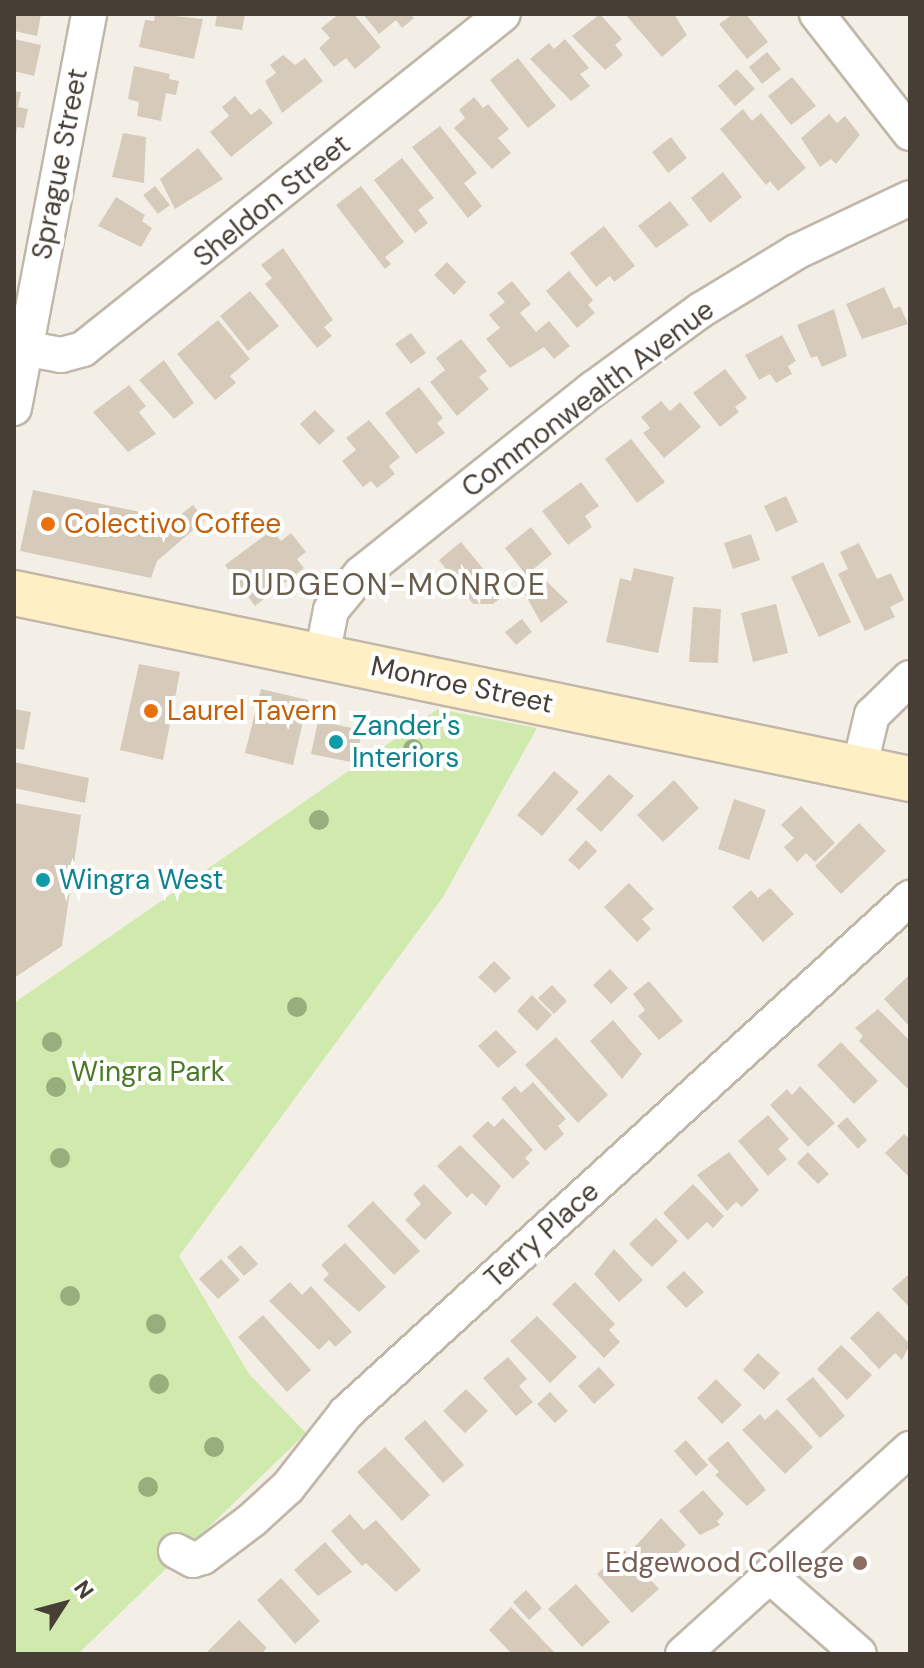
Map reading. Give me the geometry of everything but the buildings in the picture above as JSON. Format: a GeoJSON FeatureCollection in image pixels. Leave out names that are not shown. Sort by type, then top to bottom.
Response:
{"type":"FeatureCollection","features":[{"type":"Feature","properties":{"kind":"main road","name":"Monroe Street"},"geometry":{"type":"LineString","coordinates":[[14,593],[910,779]]}},
{"type":"Feature","properties":{"kind":"street","name":"Sprague Street"},"geometry":{"type":"LineString","coordinates":[[14,408],[28,349],[42,245],[89,14]]}},
{"type":"Feature","properties":{"kind":"street","name":"Sheldon Street"},"geometry":{"type":"LineString","coordinates":[[28,349],[61,355],[83,349],[503,14]]}},
{"type":"Feature","properties":{"kind":"street"},"geometry":{"type":"LineString","coordinates":[[817,14],[910,133]]}},
{"type":"Feature","properties":{"kind":"street","name":"Commonwealth Avenue"},"geometry":{"type":"LineString","coordinates":[[322,656],[331,610],[361,574],[593,389],[701,310],[796,252],[910,198]]}},
{"type":"Feature","properties":{"kind":"street"},"geometry":{"type":"LineString","coordinates":[[859,769],[872,715],[910,678]]}},
{"type":"Feature","properties":{"kind":"street","name":"Terry Place"},"geometry":{"type":"LineString","coordinates":[[176,1551],[193,1560],[203,1557],[252,1520],[304,1470],[346,1413],[910,898]]}},
{"type":"Feature","properties":{"kind":"street"},"geometry":{"type":"LineString","coordinates":[[683,1654],[910,1449]]}},
{"type":"Feature","properties":{"kind":"street"},"geometry":{"type":"LineString","coordinates":[[770,1576],[859,1654]]}},
{"type":"Feature","properties":{"kind":"green space","name":"Wingra Park"},"geometry":{"type":"Polygon","coordinates":[[[438,709],[537,728],[443,897],[179,1256],[249,1374],[306,1433],[78,1654],[14,1654],[14,1003],[438,709]]]}},
{"type":"Feature","properties":{"kind":"place","name":"Colectivo Coffee"},"geometry":{"type":"Point","coordinates":[48,524]}},
{"type":"Feature","properties":{"kind":"place","name":"Laurel Tavern"},"geometry":{"type":"Point","coordinates":[151,711]}},
{"type":"Feature","properties":{"kind":"place","name":"Zander's Interiors"},"geometry":{"type":"Point","coordinates":[336,742]}},
{"type":"Feature","properties":{"kind":"place","name":"Wingra West"},"geometry":{"type":"Point","coordinates":[43,880]}},
{"type":"Feature","properties":{"kind":"place","name":"Edgewood College"},"geometry":{"type":"Point","coordinates":[860,1563]}},
{"type":"Feature","properties":{"kind":"district","name":"DUDGEON-MONROE"},"geometry":{"type":"Point","coordinates":[389,585]}}]}
